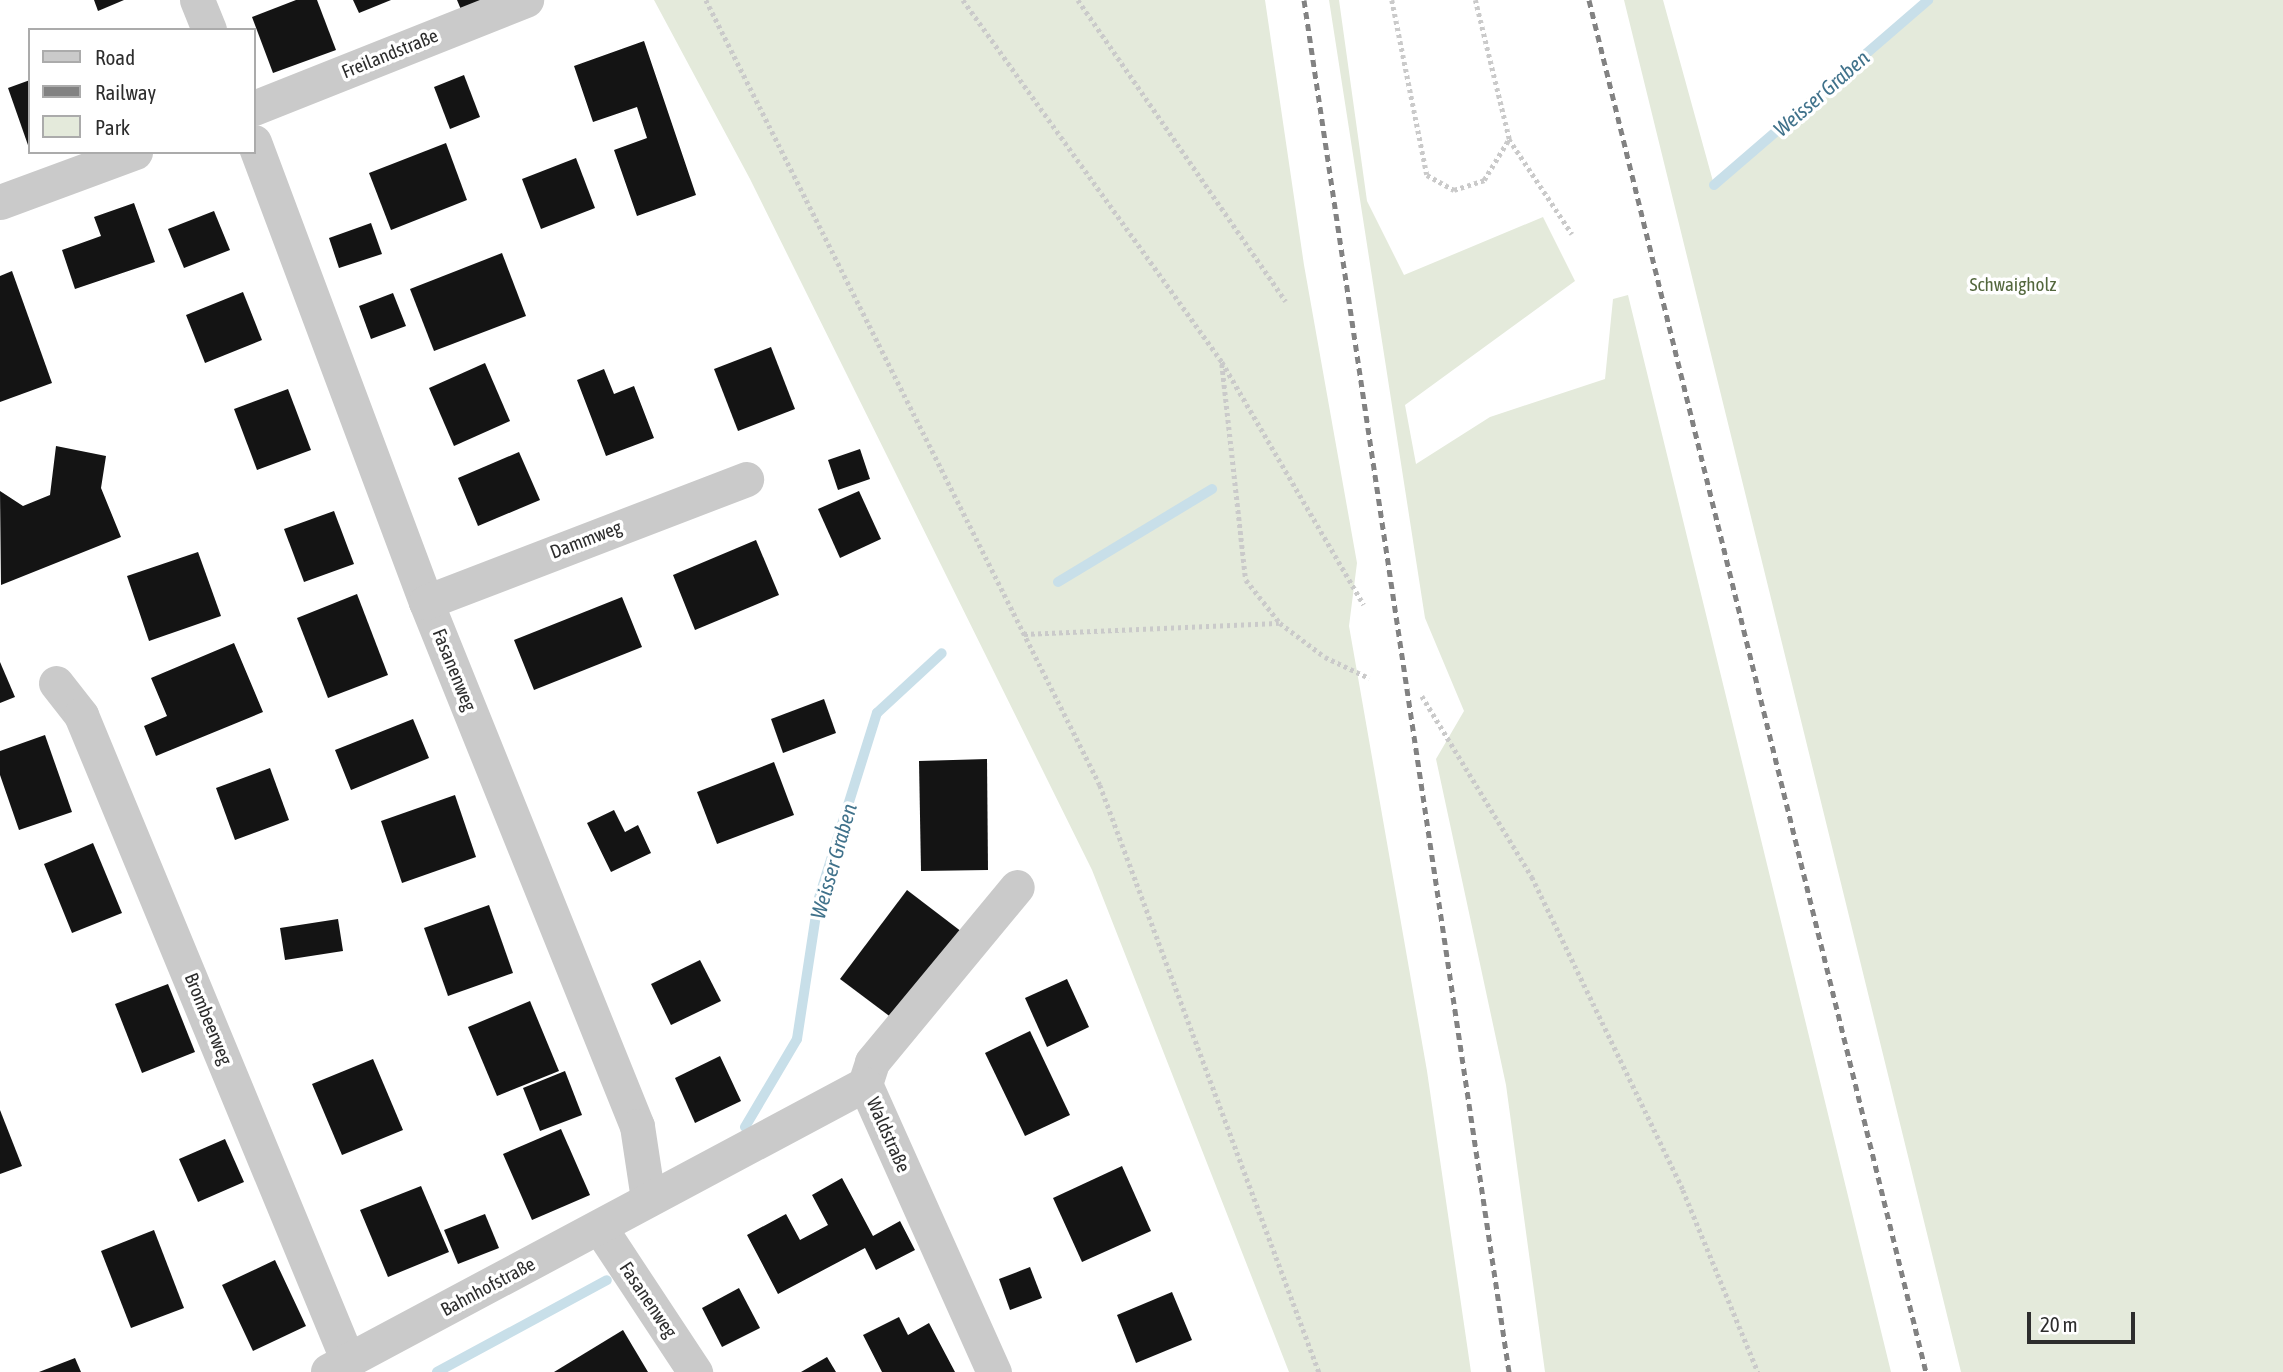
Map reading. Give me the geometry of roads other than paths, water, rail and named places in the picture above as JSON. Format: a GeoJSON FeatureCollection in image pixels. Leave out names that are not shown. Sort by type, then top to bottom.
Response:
{"type":"FeatureCollection","features":[{"type":"Feature","properties":{"kind":"street"},"geometry":{"type":"LineString","coordinates":[[197,0],[208,28]]}},
{"type":"Feature","properties":{"kind":"street","name":"Freilandstraße"},"geometry":{"type":"LineString","coordinates":[[256,107],[526,0]]}},
{"type":"Feature","properties":{"kind":"street","name":"Fasanenweg"},"geometry":{"type":"LineString","coordinates":[[256,147],[426,602],[638,1126],[648,1199]]}},
{"type":"Feature","properties":{"kind":"street"},"geometry":{"type":"LineString","coordinates":[[0,202],[130,154]]}},
{"type":"Feature","properties":{"kind":"street","name":"Dammweg"},"geometry":{"type":"LineString","coordinates":[[426,602],[747,479]]}},
{"type":"Feature","properties":{"kind":"street","name":"Brombeerweg"},"geometry":{"type":"LineString","coordinates":[[56,683],[81,716],[338,1366]]}},
{"type":"Feature","properties":{"kind":"street"},"geometry":{"type":"LineString","coordinates":[[865,1084],[872,1062],[1017,887]]}},
{"type":"Feature","properties":{"kind":"street","name":"Waldstraße"},"geometry":{"type":"LineString","coordinates":[[648,1199],[865,1084],[994,1372]]}},
{"type":"Feature","properties":{"kind":"street","name":"Bahnhofstraße"},"geometry":{"type":"LineString","coordinates":[[338,1366],[600,1228],[648,1199]]}},
{"type":"Feature","properties":{"kind":"street","name":"Fasanenweg"},"geometry":{"type":"LineString","coordinates":[[600,1228],[695,1372]]}},
{"type":"Feature","properties":{"kind":"waterway","name":"Weisser Graben"},"geometry":{"type":"LineString","coordinates":[[1714,185],[1928,0]]}},
{"type":"Feature","properties":{"kind":"waterway","name":"Weisser Graben"},"geometry":{"type":"LineString","coordinates":[[1058,582],[1212,489]]}},
{"type":"Feature","properties":{"kind":"waterway","name":"Weisser Graben"},"geometry":{"type":"LineString","coordinates":[[745,1127],[797,1039],[818,901],[877,713],[942,653]]}},
{"type":"Feature","properties":{"kind":"waterway","name":"Weisser Graben"},"geometry":{"type":"LineString","coordinates":[[437,1372],[607,1280]]}},
{"type":"Feature","properties":{"kind":"railway"},"geometry":{"type":"LineString","coordinates":[[1304,0],[1509,1372]]}},
{"type":"Feature","properties":{"kind":"railway"},"geometry":{"type":"LineString","coordinates":[[1589,0],[1926,1372]]}},
{"type":"Feature","properties":{"kind":"park label","name":"Schwaigholz"},"geometry":{"type":"Point","coordinates":[2013,285]}}]}
